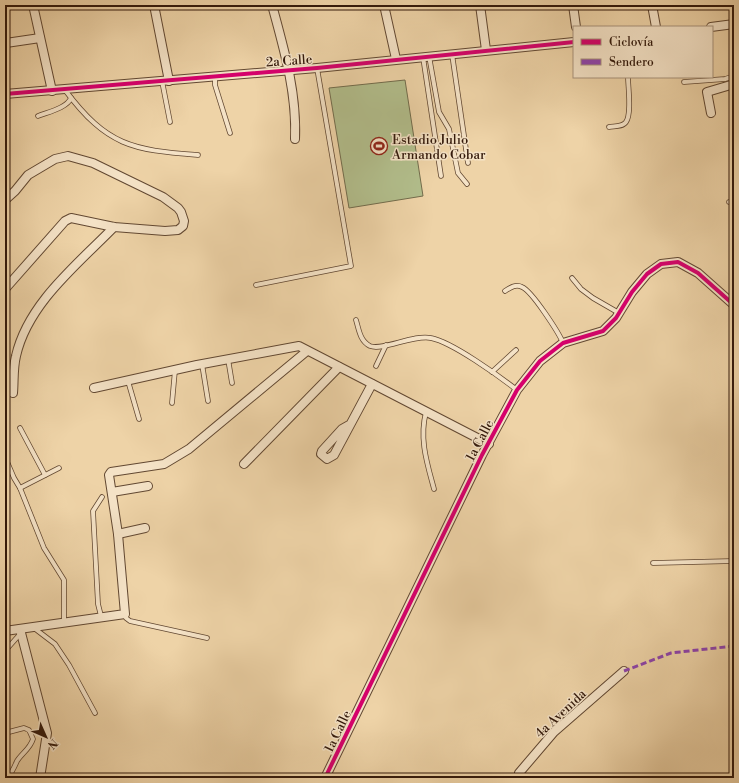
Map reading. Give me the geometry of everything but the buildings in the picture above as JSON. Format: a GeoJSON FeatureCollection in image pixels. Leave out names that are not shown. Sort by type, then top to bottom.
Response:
{"type":"FeatureCollection","features":[{"type":"Feature","properties":{"kind":"street"},"geometry":{"type":"LineString","coordinates":[[33,5],[52,91]]}},
{"type":"Feature","properties":{"kind":"street"},"geometry":{"type":"LineString","coordinates":[[154,5],[166,81]]}},
{"type":"Feature","properties":{"kind":"street"},"geometry":{"type":"LineString","coordinates":[[272,5],[289,69],[296,110],[296,139]]}},
{"type":"Feature","properties":{"kind":"street"},"geometry":{"type":"LineString","coordinates":[[384,5],[396,60]]}},
{"type":"Feature","properties":{"kind":"street"},"geometry":{"type":"LineString","coordinates":[[480,5],[486,50]]}},
{"type":"Feature","properties":{"kind":"street"},"geometry":{"type":"LineString","coordinates":[[573,5],[576,26]]}},
{"type":"Feature","properties":{"kind":"street"},"geometry":{"type":"LineString","coordinates":[[652,5],[656,26]]}},
{"type":"Feature","properties":{"kind":"street"},"geometry":{"type":"LineString","coordinates":[[713,27],[734,24]]}},
{"type":"Feature","properties":{"kind":"street"},"geometry":{"type":"LineString","coordinates":[[6,43],[40,38]]}},
{"type":"Feature","properties":{"kind":"street","name":"2a Calle"},"geometry":{"type":"LineString","coordinates":[[5,94],[66,90],[289,69],[317,68],[573,42]]}},
{"type":"Feature","properties":{"kind":"street"},"geometry":{"type":"LineString","coordinates":[[711,112],[707,92],[734,84]]}},
{"type":"Feature","properties":{"kind":"street"},"geometry":{"type":"LineString","coordinates":[[5,200],[15,192],[28,175],[55,158],[68,156],[93,163],[163,198],[181,212],[184,221],[183,226],[173,231],[114,227],[78,218],[71,218],[65,221],[5,290]]}},
{"type":"Feature","properties":{"kind":"street"},"geometry":{"type":"LineString","coordinates":[[13,393],[15,357],[34,314],[47,296],[114,227]]}},
{"type":"Feature","properties":{"kind":"street","name":"1a Calle"},"geometry":{"type":"LineString","coordinates":[[325,778],[488,444],[517,390],[540,361],[563,343],[603,331],[619,313],[632,292],[647,274],[661,264],[678,262],[698,273],[734,305]]}},
{"type":"Feature","properties":{"kind":"street"},"geometry":{"type":"LineString","coordinates":[[94,388],[202,364],[299,346],[488,444]]}},
{"type":"Feature","properties":{"kind":"street"},"geometry":{"type":"LineString","coordinates":[[5,631],[20,631],[32,627],[101,616],[126,614],[118,534],[109,475],[111,472],[164,464],[183,453],[307,351]]}},
{"type":"Feature","properties":{"kind":"street"},"geometry":{"type":"LineString","coordinates":[[244,464],[339,367]]}},
{"type":"Feature","properties":{"kind":"street"},"geometry":{"type":"LineString","coordinates":[[349,425],[372,384]]}},
{"type":"Feature","properties":{"kind":"street"},"geometry":{"type":"LineString","coordinates":[[112,492],[148,486]]}},
{"type":"Feature","properties":{"kind":"street"},"geometry":{"type":"LineString","coordinates":[[118,534],[145,528]]}},
{"type":"Feature","properties":{"kind":"street"},"geometry":{"type":"LineString","coordinates":[[20,631],[47,733],[40,778]]}},
{"type":"Feature","properties":{"kind":"street","name":"4a Avenida"},"geometry":{"type":"LineString","coordinates":[[518,778],[519,773],[554,732],[624,671]]}},
{"type":"Feature","properties":{"kind":"lane"},"geometry":{"type":"LineString","coordinates":[[452,54],[468,163]]}},
{"type":"Feature","properties":{"kind":"lane"},"geometry":{"type":"LineString","coordinates":[[426,56],[441,176]]}},
{"type":"Feature","properties":{"kind":"lane"},"geometry":{"type":"LineString","coordinates":[[426,56],[439,112],[449,129],[458,173],[467,184]]}},
{"type":"Feature","properties":{"kind":"lane"},"geometry":{"type":"LineString","coordinates":[[256,285],[351,266],[317,68]]}},
{"type":"Feature","properties":{"kind":"lane"},"geometry":{"type":"LineString","coordinates":[[215,76],[215,85],[230,133]]}},
{"type":"Feature","properties":{"kind":"lane"},"geometry":{"type":"LineString","coordinates":[[684,82],[725,79],[734,76]]}},
{"type":"Feature","properties":{"kind":"lane"},"geometry":{"type":"LineString","coordinates":[[609,127],[622,125],[626,122],[628,114],[628,78]]}},
{"type":"Feature","properties":{"kind":"lane"},"geometry":{"type":"LineString","coordinates":[[166,81],[170,122]]}},
{"type":"Feature","properties":{"kind":"lane"},"geometry":{"type":"LineString","coordinates":[[66,90],[71,98],[94,123],[117,141],[158,152],[198,155]]}},
{"type":"Feature","properties":{"kind":"lane"},"geometry":{"type":"LineString","coordinates":[[38,116],[58,108],[70,101],[71,98]]}},
{"type":"Feature","properties":{"kind":"lane"},"geometry":{"type":"LineString","coordinates":[[729,202],[734,202]]}},
{"type":"Feature","properties":{"kind":"lane"},"geometry":{"type":"LineString","coordinates":[[572,278],[581,289],[593,298],[619,313]]}},
{"type":"Feature","properties":{"kind":"lane"},"geometry":{"type":"LineString","coordinates":[[506,291],[512,286],[518,285],[525,289],[551,323],[563,343]]}},
{"type":"Feature","properties":{"kind":"lane"},"geometry":{"type":"LineString","coordinates":[[356,320],[361,338],[369,345],[376,347],[412,339],[430,338],[462,353],[517,390]]}},
{"type":"Feature","properties":{"kind":"lane"},"geometry":{"type":"LineString","coordinates":[[376,366],[386,344]]}},
{"type":"Feature","properties":{"kind":"lane"},"geometry":{"type":"LineString","coordinates":[[492,372],[516,350]]}},
{"type":"Feature","properties":{"kind":"lane"},"geometry":{"type":"LineString","coordinates":[[228,359],[232,383]]}},
{"type":"Feature","properties":{"kind":"lane"},"geometry":{"type":"LineString","coordinates":[[202,364],[208,401]]}},
{"type":"Feature","properties":{"kind":"lane"},"geometry":{"type":"LineString","coordinates":[[172,403],[175,370]]}},
{"type":"Feature","properties":{"kind":"lane"},"geometry":{"type":"LineString","coordinates":[[128,380],[139,418]]}},
{"type":"Feature","properties":{"kind":"lane"},"geometry":{"type":"LineString","coordinates":[[426,412],[423,423],[423,444],[434,489]]}},
{"type":"Feature","properties":{"kind":"lane"},"geometry":{"type":"LineString","coordinates":[[20,428],[45,475]]}},
{"type":"Feature","properties":{"kind":"lane"},"geometry":{"type":"LineString","coordinates":[[5,457],[20,488],[44,548],[64,580],[64,622]]}},
{"type":"Feature","properties":{"kind":"lane"},"geometry":{"type":"LineString","coordinates":[[20,488],[59,468]]}},
{"type":"Feature","properties":{"kind":"lane"},"geometry":{"type":"LineString","coordinates":[[101,616],[98,604],[93,511],[102,496]]}},
{"type":"Feature","properties":{"kind":"lane"},"geometry":{"type":"LineString","coordinates":[[653,564],[734,561]]}},
{"type":"Feature","properties":{"kind":"lane"},"geometry":{"type":"LineString","coordinates":[[126,614],[126,618],[130,621],[207,638]]}},
{"type":"Feature","properties":{"kind":"lane"},"geometry":{"type":"LineString","coordinates":[[32,627],[55,644],[69,665],[95,713]]}},
{"type":"Feature","properties":{"kind":"lane"},"geometry":{"type":"LineString","coordinates":[[5,651],[20,631]]}},
{"type":"Feature","properties":{"kind":"lane"},"geometry":{"type":"LineString","coordinates":[[5,733],[24,728],[29,730],[33,740],[28,749],[18,760],[12,773],[7,778]]}},
{"type":"Feature","properties":{"kind":"green space"},"geometry":{"type":"Polygon","coordinates":[[[405,80],[423,196],[349,208],[329,88],[405,80]]]}},
{"type":"Feature","properties":{"kind":"marked path"},"geometry":{"type":"LineString","coordinates":[[624,671],[671,653],[734,646]]}},
{"type":"Feature","properties":{"kind":"cycle path"},"geometry":{"type":"LineString","coordinates":[[5,94],[317,68],[573,42]]}},
{"type":"Feature","properties":{"kind":"cycle path"},"geometry":{"type":"LineString","coordinates":[[325,778],[482,455],[517,390],[540,361],[563,343],[603,331],[616,318],[632,292],[647,274],[661,264],[678,262],[698,273],[734,305]]}},
{"type":"Feature","properties":{"kind":"place","name":"Estadio Julio Armando Cobar"},"geometry":{"type":"Point","coordinates":[379,146]}}]}
